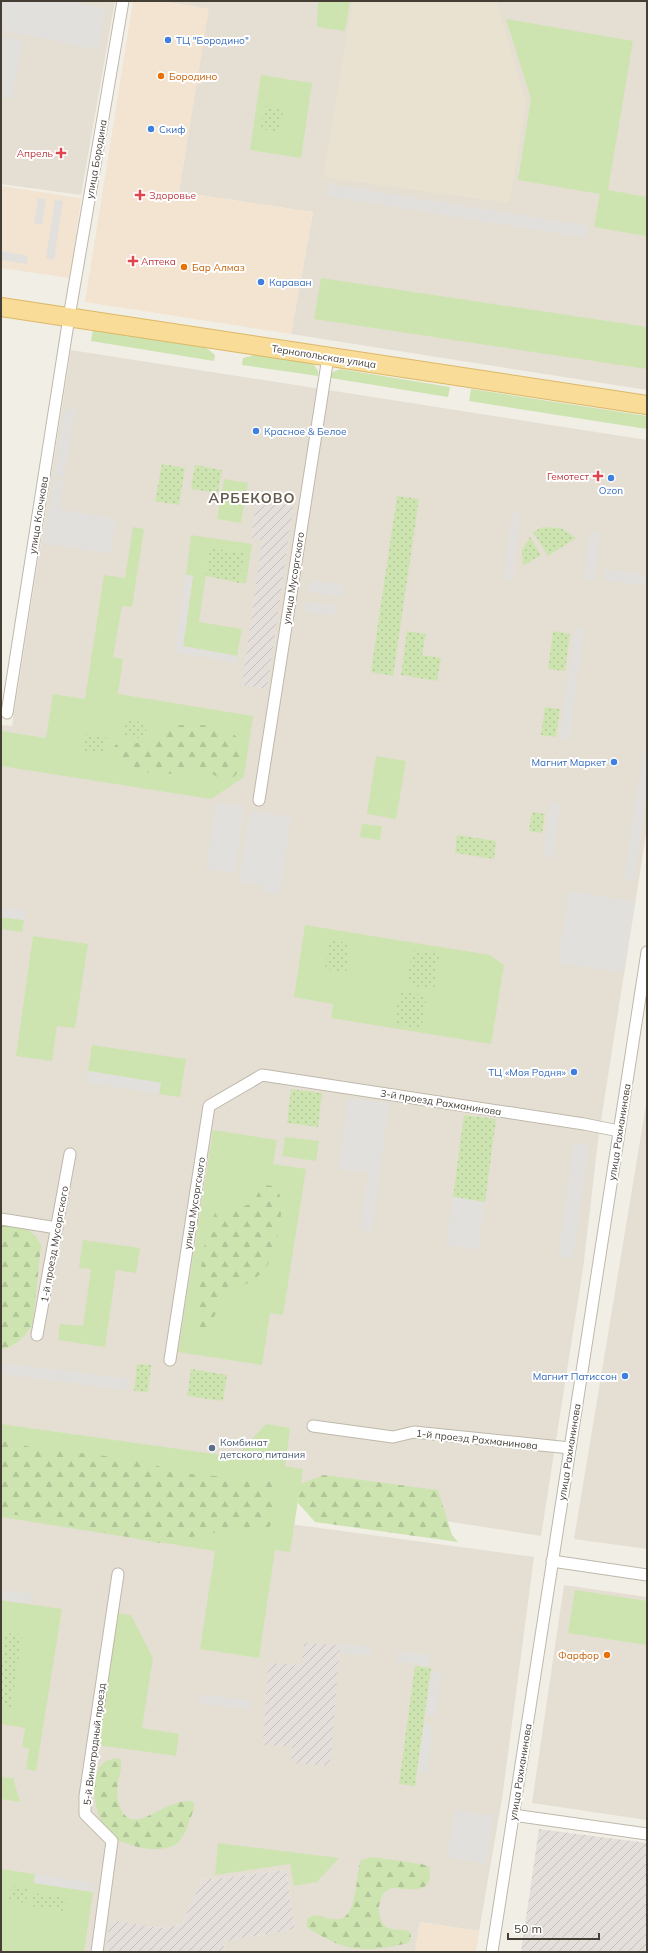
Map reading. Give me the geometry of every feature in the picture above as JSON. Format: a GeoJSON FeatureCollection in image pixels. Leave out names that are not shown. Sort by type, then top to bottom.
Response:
{"type":"FeatureCollection","features":[{"type":"Feature","properties":{"kind":"main road","name":"Тернопольская улица"},"geometry":{"type":"LineString","coordinates":[[1,307],[647,406]]}},
{"type":"Feature","properties":{"kind":"street","name":"улица Бородина"},"geometry":{"type":"LineString","coordinates":[[69,317],[123,1]]}},
{"type":"Feature","properties":{"kind":"street","name":"улица Клочкова"},"geometry":{"type":"LineString","coordinates":[[7,713],[69,317]]}},
{"type":"Feature","properties":{"kind":"street","name":"улица Мусоргского"},"geometry":{"type":"LineString","coordinates":[[259,800],[328,357]]}},
{"type":"Feature","properties":{"kind":"street","name":"улица Рахманинова"},"geometry":{"type":"LineString","coordinates":[[492,1952],[647,952]]}},
{"type":"Feature","properties":{"kind":"street","name":"улица Мусоргского"},"geometry":{"type":"LineString","coordinates":[[170,1360],[209,1106],[262,1075]]}},
{"type":"Feature","properties":{"kind":"street","name":"3-й проезд Рахманинова"},"geometry":{"type":"LineString","coordinates":[[262,1075],[584,1124],[619,1131]]}},
{"type":"Feature","properties":{"kind":"street","name":"1-й проезд Мусоргского"},"geometry":{"type":"LineString","coordinates":[[37,1335],[70,1154]]}},
{"type":"Feature","properties":{"kind":"street"},"geometry":{"type":"LineString","coordinates":[[1,1220],[56,1228]]}},
{"type":"Feature","properties":{"kind":"street","name":"1-й проезд Рахманинова"},"geometry":{"type":"LineString","coordinates":[[313,1426],[392,1437],[414,1432],[570,1448]]}},
{"type":"Feature","properties":{"kind":"street"},"geometry":{"type":"LineString","coordinates":[[552,1561],[647,1575]]}},
{"type":"Feature","properties":{"kind":"street","name":"5-й Виноградный проезд"},"geometry":{"type":"LineString","coordinates":[[97,1952],[112,1841],[85,1814],[85,1796],[118,1574]]}},
{"type":"Feature","properties":{"kind":"street"},"geometry":{"type":"LineString","coordinates":[[513,1815],[647,1834]]}},
{"type":"Feature","properties":{"kind":"shaded area"},"geometry":{"type":"Polygon","coordinates":[[[1,1],[115,1],[81,195],[1,184],[1,1]]]}},
{"type":"Feature","properties":{"kind":"shaded area"},"geometry":{"type":"Polygon","coordinates":[[[1,1],[68,1],[106,9],[97,49],[1,30],[1,1]]]}},
{"type":"Feature","properties":{"kind":"shaded area"},"geometry":{"type":"Polygon","coordinates":[[[133,1],[162,1],[209,9],[179,192],[313,212],[291,334],[85,302],[133,1]]]}},
{"type":"Feature","properties":{"kind":"shaded area"},"geometry":{"type":"Polygon","coordinates":[[[162,1],[647,1],[647,390],[291,334],[313,212],[179,192],[208,9],[162,1]]]}},
{"type":"Feature","properties":{"kind":"shaded area"},"geometry":{"type":"Polygon","coordinates":[[[353,1],[496,1],[526,102],[509,203],[323,177],[353,1]]]}},
{"type":"Feature","properties":{"kind":"shaded area"},"geometry":{"type":"Polygon","coordinates":[[[1,36],[22,40],[13,99],[1,97],[1,36]]]}},
{"type":"Feature","properties":{"kind":"shaded area"},"geometry":{"type":"Polygon","coordinates":[[[329,184],[588,226],[586,238],[327,196],[329,184]]]}},
{"type":"Feature","properties":{"kind":"shaded area"},"geometry":{"type":"Polygon","coordinates":[[[1,186],[81,198],[70,278],[1,268],[1,186]]]}},
{"type":"Feature","properties":{"kind":"shaded area"},"geometry":{"type":"Polygon","coordinates":[[[38,198],[46,199],[42,225],[34,224],[38,198]]]}},
{"type":"Feature","properties":{"kind":"shaded area"},"geometry":{"type":"Polygon","coordinates":[[[55,200],[63,201],[54,260],[46,258],[55,200]]]}},
{"type":"Feature","properties":{"kind":"shaded area"},"geometry":{"type":"Polygon","coordinates":[[[1,251],[28,256],[27,264],[1,260],[1,251]]]}},
{"type":"Feature","properties":{"kind":"shaded area"},"geometry":{"type":"Polygon","coordinates":[[[71,350],[647,440],[647,828],[599,1133],[583,1269],[541,1536],[1,1451],[1,725],[12,726],[71,350]]]}},
{"type":"Feature","properties":{"kind":"shaded area"},"geometry":{"type":"Polygon","coordinates":[[[75,408],[64,478],[54,477],[64,411],[75,408]]]}},
{"type":"Feature","properties":{"kind":"shaded area"},"geometry":{"type":"Polygon","coordinates":[[[54,480],[64,481],[60,509],[116,519],[110,554],[43,543],[54,480]]]}},
{"type":"Feature","properties":{"kind":"shaded area"},"geometry":{"type":"Polygon","coordinates":[[[257,494],[294,499],[267,689],[242,685],[262,540],[251,538],[257,494]]]}},
{"type":"Feature","properties":{"kind":"shaded area"},"geometry":{"type":"Polygon","coordinates":[[[512,511],[520,512],[513,580],[504,579],[512,511]]]}},
{"type":"Feature","properties":{"kind":"shaded area"},"geometry":{"type":"Polygon","coordinates":[[[590,531],[600,532],[594,580],[584,578],[590,531]]]}},
{"type":"Feature","properties":{"kind":"shaded area"},"geometry":{"type":"Polygon","coordinates":[[[605,569],[647,575],[647,586],[604,580],[605,569]]]}},
{"type":"Feature","properties":{"kind":"shaded area"},"geometry":{"type":"Polygon","coordinates":[[[186,575],[193,576],[183,646],[237,656],[236,663],[174,652],[186,575]]]}},
{"type":"Feature","properties":{"kind":"shaded area"},"geometry":{"type":"Polygon","coordinates":[[[310,580],[344,585],[342,597],[308,592],[310,580]]]}},
{"type":"Feature","properties":{"kind":"shaded area"},"geometry":{"type":"Polygon","coordinates":[[[305,601],[337,606],[335,616],[304,611],[305,601]]]}},
{"type":"Feature","properties":{"kind":"shaded area"},"geometry":{"type":"Polygon","coordinates":[[[575,628],[584,629],[569,740],[560,738],[575,628]]]}},
{"type":"Feature","properties":{"kind":"shaded area"},"geometry":{"type":"Polygon","coordinates":[[[647,726],[647,795],[634,881],[624,879],[647,726]]]}},
{"type":"Feature","properties":{"kind":"shaded area"},"geometry":{"type":"Polygon","coordinates":[[[216,802],[244,806],[235,873],[206,869],[216,802]]]}},
{"type":"Feature","properties":{"kind":"shaded area"},"geometry":{"type":"Polygon","coordinates":[[[550,802],[560,804],[553,858],[543,857],[550,802]]]}},
{"type":"Feature","properties":{"kind":"shaded area"},"geometry":{"type":"Polygon","coordinates":[[[250,810],[291,817],[280,895],[262,892],[263,886],[239,882],[250,810]]]}},
{"type":"Feature","properties":{"kind":"shaded area"},"geometry":{"type":"Polygon","coordinates":[[[569,891],[635,902],[624,973],[558,963],[569,891]]]}},
{"type":"Feature","properties":{"kind":"shaded area"},"geometry":{"type":"Polygon","coordinates":[[[1,907],[26,911],[24,920],[1,917],[1,907]]]}},
{"type":"Feature","properties":{"kind":"shaded area"},"geometry":{"type":"Polygon","coordinates":[[[88,1071],[161,1083],[159,1094],[86,1082],[88,1071]]]}},
{"type":"Feature","properties":{"kind":"shaded area"},"geometry":{"type":"Polygon","coordinates":[[[348,1098],[389,1103],[372,1231],[361,1230],[368,1173],[339,1169],[348,1098]]]}},
{"type":"Feature","properties":{"kind":"shaded area"},"geometry":{"type":"Polygon","coordinates":[[[647,1099],[647,1549],[574,1539],[647,1099]]]}},
{"type":"Feature","properties":{"kind":"shaded area"},"geometry":{"type":"Polygon","coordinates":[[[574,1143],[589,1145],[573,1259],[558,1257],[574,1143]]]}},
{"type":"Feature","properties":{"kind":"shaded area"},"geometry":{"type":"Polygon","coordinates":[[[453,1197],[485,1202],[478,1250],[446,1245],[453,1197]]]}},
{"type":"Feature","properties":{"kind":"shaded area"},"geometry":{"type":"Polygon","coordinates":[[[1,1363],[129,1379],[127,1390],[1,1374],[1,1363]]]}},
{"type":"Feature","properties":{"kind":"shaded area"},"geometry":{"type":"Polygon","coordinates":[[[1,1490],[283,1523],[534,1557],[502,1799],[479,1931],[420,1922],[415,1952],[225,1952],[223,1942],[295,1929],[286,1870],[202,1880],[182,1924],[162,1928],[111,1921],[106,1952],[1,1952],[1,1490]]]}},
{"type":"Feature","properties":{"kind":"shaded area"},"geometry":{"type":"Polygon","coordinates":[[[564,1585],[647,1597],[647,1820],[532,1803],[564,1585]]]}},
{"type":"Feature","properties":{"kind":"shaded area"},"geometry":{"type":"Polygon","coordinates":[[[1,1590],[32,1594],[31,1604],[1,1600],[1,1590]]]}},
{"type":"Feature","properties":{"kind":"shaded area"},"geometry":{"type":"Polygon","coordinates":[[[304,1643],[340,1645],[330,1766],[291,1763],[292,1747],[263,1745],[268,1663],[302,1665],[304,1643]]]}},
{"type":"Feature","properties":{"kind":"shaded area"},"geometry":{"type":"Polygon","coordinates":[[[342,1644],[371,1647],[370,1656],[340,1653],[342,1644]]]}},
{"type":"Feature","properties":{"kind":"shaded area"},"geometry":{"type":"Polygon","coordinates":[[[397,1651],[430,1655],[429,1666],[396,1661],[397,1651]]]}},
{"type":"Feature","properties":{"kind":"shaded area"},"geometry":{"type":"Polygon","coordinates":[[[432,1671],[441,1672],[435,1716],[426,1715],[432,1671]]]}},
{"type":"Feature","properties":{"kind":"shaded area"},"geometry":{"type":"Polygon","coordinates":[[[200,1694],[251,1701],[250,1710],[199,1703],[200,1694]]]}},
{"type":"Feature","properties":{"kind":"shaded area"},"geometry":{"type":"Polygon","coordinates":[[[424,1724],[434,1725],[427,1773],[417,1772],[424,1724]]]}},
{"type":"Feature","properties":{"kind":"shaded area"},"geometry":{"type":"Polygon","coordinates":[[[455,1809],[494,1816],[486,1864],[447,1857],[455,1809]]]}},
{"type":"Feature","properties":{"kind":"shaded area"},"geometry":{"type":"Polygon","coordinates":[[[539,1829],[647,1843],[647,1952],[521,1952],[539,1829]]]}},
{"type":"Feature","properties":{"kind":"shaded area"},"geometry":{"type":"Polygon","coordinates":[[[286,1870],[295,1929],[223,1942],[225,1952],[106,1952],[110,1920],[162,1928],[182,1924],[202,1880],[286,1870]]]}},
{"type":"Feature","properties":{"kind":"shaded area"},"geometry":{"type":"Polygon","coordinates":[[[35,1874],[94,1883],[93,1892],[34,1883],[35,1874]]]}},
{"type":"Feature","properties":{"kind":"shaded area"},"geometry":{"type":"Polygon","coordinates":[[[420,1922],[479,1931],[476,1952],[415,1952],[420,1922]]]}},
{"type":"Feature","properties":{"kind":"green space"},"geometry":{"type":"Polygon","coordinates":[[[318,1],[350,1],[345,31],[317,27],[318,1]]]}},
{"type":"Feature","properties":{"kind":"green space"},"geometry":{"type":"Polygon","coordinates":[[[506,19],[633,41],[608,190],[647,197],[646,236],[594,227],[600,194],[518,180],[531,99],[506,19]]]}},
{"type":"Feature","properties":{"kind":"green space"},"geometry":{"type":"Polygon","coordinates":[[[261,75],[312,83],[301,158],[250,150],[261,75]]]}},
{"type":"Feature","properties":{"kind":"green space"},"geometry":{"type":"Polygon","coordinates":[[[264,106],[283,110],[280,132],[261,129],[264,106]]]}},
{"type":"Feature","properties":{"kind":"green space"},"geometry":{"type":"Polygon","coordinates":[[[321,278],[647,327],[647,369],[314,319],[321,278]]]}},
{"type":"Feature","properties":{"kind":"green space"},"geometry":{"type":"Polygon","coordinates":[[[93,329],[205,347],[215,355],[214,361],[91,341],[93,329]]]}},
{"type":"Feature","properties":{"kind":"green space"},"geometry":{"type":"Polygon","coordinates":[[[259,354],[313,363],[318,371],[318,376],[242,365],[243,358],[259,354]]]}},
{"type":"Feature","properties":{"kind":"green space"},"geometry":{"type":"Polygon","coordinates":[[[340,369],[450,387],[448,397],[331,378],[331,373],[340,369]]]}},
{"type":"Feature","properties":{"kind":"green space"},"geometry":{"type":"Polygon","coordinates":[[[471,389],[647,416],[647,429],[469,401],[471,389]]]}},
{"type":"Feature","properties":{"kind":"green space"},"geometry":{"type":"Polygon","coordinates":[[[162,464],[185,468],[179,505],[155,501],[162,464]]]}},
{"type":"Feature","properties":{"kind":"green space"},"geometry":{"type":"Polygon","coordinates":[[[195,465],[222,470],[218,493],[191,489],[195,465]]]}},
{"type":"Feature","properties":{"kind":"green space"},"geometry":{"type":"Polygon","coordinates":[[[224,479],[248,483],[241,523],[217,519],[224,479]]]}},
{"type":"Feature","properties":{"kind":"green space"},"geometry":{"type":"Polygon","coordinates":[[[397,496],[419,499],[393,676],[371,672],[397,496]]]}},
{"type":"Feature","properties":{"kind":"green space"},"geometry":{"type":"Polygon","coordinates":[[[133,527],[144,529],[132,607],[122,606],[113,657],[123,659],[118,694],[253,716],[244,777],[211,799],[1,766],[1,731],[46,738],[53,694],[85,699],[104,575],[125,578],[133,527]]]}},
{"type":"Feature","properties":{"kind":"green space"},"geometry":{"type":"Polygon","coordinates":[[[543,527],[561,528],[576,538],[548,556],[533,532],[543,527]]]}},
{"type":"Feature","properties":{"kind":"green space"},"geometry":{"type":"Polygon","coordinates":[[[191,535],[252,544],[246,583],[240,583],[244,553],[210,548],[199,622],[242,629],[237,656],[183,646],[193,576],[186,575],[191,535]]]}},
{"type":"Feature","properties":{"kind":"green space"},"geometry":{"type":"Polygon","coordinates":[[[530,537],[541,555],[523,566],[522,550],[530,537]]]}},
{"type":"Feature","properties":{"kind":"green space"},"geometry":{"type":"Polygon","coordinates":[[[210,548],[244,553],[240,583],[206,576],[210,548]]]}},
{"type":"Feature","properties":{"kind":"green space"},"geometry":{"type":"Polygon","coordinates":[[[407,631],[426,634],[422,655],[441,658],[437,681],[401,675],[407,631]]]}},
{"type":"Feature","properties":{"kind":"green space"},"geometry":{"type":"Polygon","coordinates":[[[553,631],[570,634],[565,671],[548,669],[553,631]]]}},
{"type":"Feature","properties":{"kind":"green space"},"geometry":{"type":"Polygon","coordinates":[[[545,707],[560,709],[556,737],[541,735],[545,707]]]}},
{"type":"Feature","properties":{"kind":"green space"},"geometry":{"type":"Polygon","coordinates":[[[126,720],[147,723],[145,739],[124,736],[126,720]]]}},
{"type":"Feature","properties":{"kind":"green space"},"geometry":{"type":"Polygon","coordinates":[[[181,725],[199,725],[220,728],[229,731],[237,737],[241,744],[242,754],[238,772],[234,777],[219,778],[211,773],[198,771],[153,774],[123,764],[113,753],[115,745],[121,743],[149,743],[162,729],[181,725]]]}},
{"type":"Feature","properties":{"kind":"green space"},"geometry":{"type":"Polygon","coordinates":[[[84,734],[106,737],[103,753],[82,751],[84,734]]]}},
{"type":"Feature","properties":{"kind":"green space"},"geometry":{"type":"Polygon","coordinates":[[[376,756],[406,761],[396,819],[367,814],[376,756]]]}},
{"type":"Feature","properties":{"kind":"green space"},"geometry":{"type":"Polygon","coordinates":[[[532,812],[545,814],[542,833],[529,831],[532,812]]]}},
{"type":"Feature","properties":{"kind":"green space"},"geometry":{"type":"Polygon","coordinates":[[[362,824],[382,826],[380,840],[360,837],[362,824]]]}},
{"type":"Feature","properties":{"kind":"green space"},"geometry":{"type":"Polygon","coordinates":[[[457,835],[496,841],[494,859],[455,853],[457,835]]]}},
{"type":"Feature","properties":{"kind":"green space"},"geometry":{"type":"Polygon","coordinates":[[[1,917],[24,920],[22,932],[1,929],[1,917]]]}},
{"type":"Feature","properties":{"kind":"green space"},"geometry":{"type":"Polygon","coordinates":[[[305,925],[490,955],[504,965],[491,1044],[331,1018],[333,1004],[294,997],[305,925]]]}},
{"type":"Feature","properties":{"kind":"green space"},"geometry":{"type":"Polygon","coordinates":[[[33,936],[88,944],[75,1028],[57,1026],[52,1061],[16,1056],[33,936]]]}},
{"type":"Feature","properties":{"kind":"green space"},"geometry":{"type":"Polygon","coordinates":[[[329,940],[350,943],[346,972],[325,969],[329,940]]]}},
{"type":"Feature","properties":{"kind":"green space"},"geometry":{"type":"Polygon","coordinates":[[[412,950],[439,954],[434,989],[407,985],[412,950]]]}},
{"type":"Feature","properties":{"kind":"green space"},"geometry":{"type":"Polygon","coordinates":[[[400,991],[427,996],[421,1029],[394,1024],[400,991]]]}},
{"type":"Feature","properties":{"kind":"green space"},"geometry":{"type":"Polygon","coordinates":[[[92,1045],[186,1059],[180,1097],[159,1094],[161,1083],[88,1071],[92,1045]]]}},
{"type":"Feature","properties":{"kind":"green space"},"geometry":{"type":"Polygon","coordinates":[[[291,1089],[322,1093],[318,1127],[287,1123],[291,1089]]]}},
{"type":"Feature","properties":{"kind":"green space"},"geometry":{"type":"Polygon","coordinates":[[[464,1115],[496,1119],[485,1202],[453,1197],[464,1115]]]}},
{"type":"Feature","properties":{"kind":"green space"},"geometry":{"type":"Polygon","coordinates":[[[213,1130],[277,1140],[273,1164],[306,1169],[283,1315],[270,1313],[262,1365],[178,1352],[213,1130]]]}},
{"type":"Feature","properties":{"kind":"green space"},"geometry":{"type":"Polygon","coordinates":[[[285,1137],[319,1141],[316,1161],[282,1156],[285,1137]]]}},
{"type":"Feature","properties":{"kind":"green space"},"geometry":{"type":"Polygon","coordinates":[[[265,1185],[275,1186],[279,1193],[281,1203],[279,1228],[273,1253],[264,1270],[229,1295],[222,1303],[205,1330],[200,1333],[197,1332],[194,1323],[201,1267],[205,1243],[215,1213],[219,1209],[244,1206],[253,1203],[261,1187],[265,1185]]]}},
{"type":"Feature","properties":{"kind":"green space"},"geometry":{"type":"Polygon","coordinates":[[[1,1226],[14,1226],[29,1231],[41,1245],[33,1323],[20,1340],[1,1350],[1,1226]]]}},
{"type":"Feature","properties":{"kind":"green space"},"geometry":{"type":"Polygon","coordinates":[[[83,1240],[140,1248],[136,1273],[116,1270],[105,1347],[58,1340],[60,1324],[83,1326],[91,1269],[79,1268],[83,1240]]]}},
{"type":"Feature","properties":{"kind":"green space"},"geometry":{"type":"Polygon","coordinates":[[[137,1364],[151,1365],[148,1392],[134,1391],[137,1364]]]}},
{"type":"Feature","properties":{"kind":"green space"},"geometry":{"type":"Polygon","coordinates":[[[191,1369],[227,1375],[223,1401],[187,1396],[191,1369]]]}},
{"type":"Feature","properties":{"kind":"green space"},"geometry":{"type":"Polygon","coordinates":[[[1,1424],[235,1457],[266,1424],[290,1428],[285,1466],[303,1469],[290,1552],[275,1550],[259,1658],[200,1649],[215,1551],[1,1517],[1,1424]]]}},
{"type":"Feature","properties":{"kind":"green space"},"geometry":{"type":"Polygon","coordinates":[[[1,1438],[30,1447],[123,1458],[192,1474],[273,1481],[277,1508],[269,1529],[230,1530],[158,1543],[1,1512],[1,1438]]]}},
{"type":"Feature","properties":{"kind":"green space"},"geometry":{"type":"Polygon","coordinates":[[[324,1475],[438,1490],[452,1535],[458,1542],[315,1522],[298,1503],[300,1484],[324,1475]]]}},
{"type":"Feature","properties":{"kind":"green space"},"geometry":{"type":"Polygon","coordinates":[[[575,1590],[647,1601],[647,1645],[568,1633],[575,1590]]]}},
{"type":"Feature","properties":{"kind":"green space"},"geometry":{"type":"Polygon","coordinates":[[[1,1600],[62,1609],[36,1771],[26,1769],[29,1748],[22,1747],[25,1728],[1,1724],[1,1600]]]}},
{"type":"Feature","properties":{"kind":"green space"},"geometry":{"type":"Polygon","coordinates":[[[117,1613],[131,1615],[153,1658],[142,1728],[179,1734],[176,1756],[97,1745],[117,1613]]]}},
{"type":"Feature","properties":{"kind":"green space"},"geometry":{"type":"Polygon","coordinates":[[[6,1633],[22,1635],[11,1707],[1,1705],[1,1669],[6,1633]]]}},
{"type":"Feature","properties":{"kind":"green space"},"geometry":{"type":"Polygon","coordinates":[[[415,1666],[431,1668],[415,1786],[399,1784],[415,1666]]]}},
{"type":"Feature","properties":{"kind":"green space"},"geometry":{"type":"Polygon","coordinates":[[[118,1758],[121,1761],[121,1766],[117,1787],[118,1798],[121,1809],[127,1817],[133,1820],[141,1819],[176,1803],[185,1801],[194,1802],[193,1812],[185,1832],[180,1841],[175,1845],[168,1848],[159,1849],[139,1847],[119,1840],[106,1831],[100,1821],[96,1807],[94,1786],[99,1768],[104,1762],[118,1758]]]}},
{"type":"Feature","properties":{"kind":"green space"},"geometry":{"type":"Polygon","coordinates":[[[1,1777],[13,1778],[20,1802],[1,1799],[1,1777]]]}},
{"type":"Feature","properties":{"kind":"green space"},"geometry":{"type":"Polygon","coordinates":[[[218,1843],[339,1858],[317,1882],[294,1886],[290,1864],[215,1875],[218,1843]]]}},
{"type":"Feature","properties":{"kind":"green space"},"geometry":{"type":"Polygon","coordinates":[[[372,1857],[422,1864],[429,1867],[430,1877],[428,1883],[424,1887],[419,1889],[391,1888],[383,1894],[380,1900],[379,1914],[382,1922],[388,1928],[410,1932],[411,1936],[409,1943],[380,1948],[356,1948],[333,1942],[307,1927],[307,1919],[314,1915],[336,1919],[345,1917],[350,1911],[353,1903],[361,1860],[372,1857]]]}},
{"type":"Feature","properties":{"kind":"green space"},"geometry":{"type":"Polygon","coordinates":[[[1,1869],[35,1874],[34,1883],[93,1892],[84,1952],[1,1952],[1,1869]]]}},
{"type":"Feature","properties":{"kind":"green space"},"geometry":{"type":"Polygon","coordinates":[[[11,1886],[28,1888],[26,1903],[9,1900],[11,1886]]]}},
{"type":"Feature","properties":{"kind":"green space"},"geometry":{"type":"Polygon","coordinates":[[[33,1893],[66,1898],[65,1911],[31,1906],[33,1893]]]}},
{"type":"Feature","properties":{"kind":"place","name":"ТЦ \"Бородино\""},"geometry":{"type":"Point","coordinates":[168,40]}},
{"type":"Feature","properties":{"kind":"place","name":"Бородино"},"geometry":{"type":"Point","coordinates":[161,76]}},
{"type":"Feature","properties":{"kind":"place","name":"Скиф"},"geometry":{"type":"Point","coordinates":[151,129]}},
{"type":"Feature","properties":{"kind":"place","name":"Апрель"},"geometry":{"type":"Point","coordinates":[61,153]}},
{"type":"Feature","properties":{"kind":"place","name":"Здоровье"},"geometry":{"type":"Point","coordinates":[140,195]}},
{"type":"Feature","properties":{"kind":"place","name":"Аптека"},"geometry":{"type":"Point","coordinates":[133,261]}},
{"type":"Feature","properties":{"kind":"place","name":"Бар Алмаз"},"geometry":{"type":"Point","coordinates":[184,267]}},
{"type":"Feature","properties":{"kind":"place","name":"Караван"},"geometry":{"type":"Point","coordinates":[261,282]}},
{"type":"Feature","properties":{"kind":"place","name":"Красное & Белое"},"geometry":{"type":"Point","coordinates":[256,431]}},
{"type":"Feature","properties":{"kind":"place","name":"Гемотест"},"geometry":{"type":"Point","coordinates":[598,476]}},
{"type":"Feature","properties":{"kind":"place","name":"Ozon"},"geometry":{"type":"Point","coordinates":[611,478]}},
{"type":"Feature","properties":{"kind":"place","name":"Магнит Маркет"},"geometry":{"type":"Point","coordinates":[614,762]}},
{"type":"Feature","properties":{"kind":"place","name":"ТЦ «Моя Родня»"},"geometry":{"type":"Point","coordinates":[574,1072]}},
{"type":"Feature","properties":{"kind":"place","name":"Магнит Патиссон"},"geometry":{"type":"Point","coordinates":[625,1376]}},
{"type":"Feature","properties":{"kind":"place","name":"Комбинат детского питания"},"geometry":{"type":"Point","coordinates":[212,1448]}},
{"type":"Feature","properties":{"kind":"place","name":"Фарфор"},"geometry":{"type":"Point","coordinates":[607,1655]}},
{"type":"Feature","properties":{"kind":"district","name":"АРБЕКОВО"},"geometry":{"type":"Point","coordinates":[252,498]}}]}
